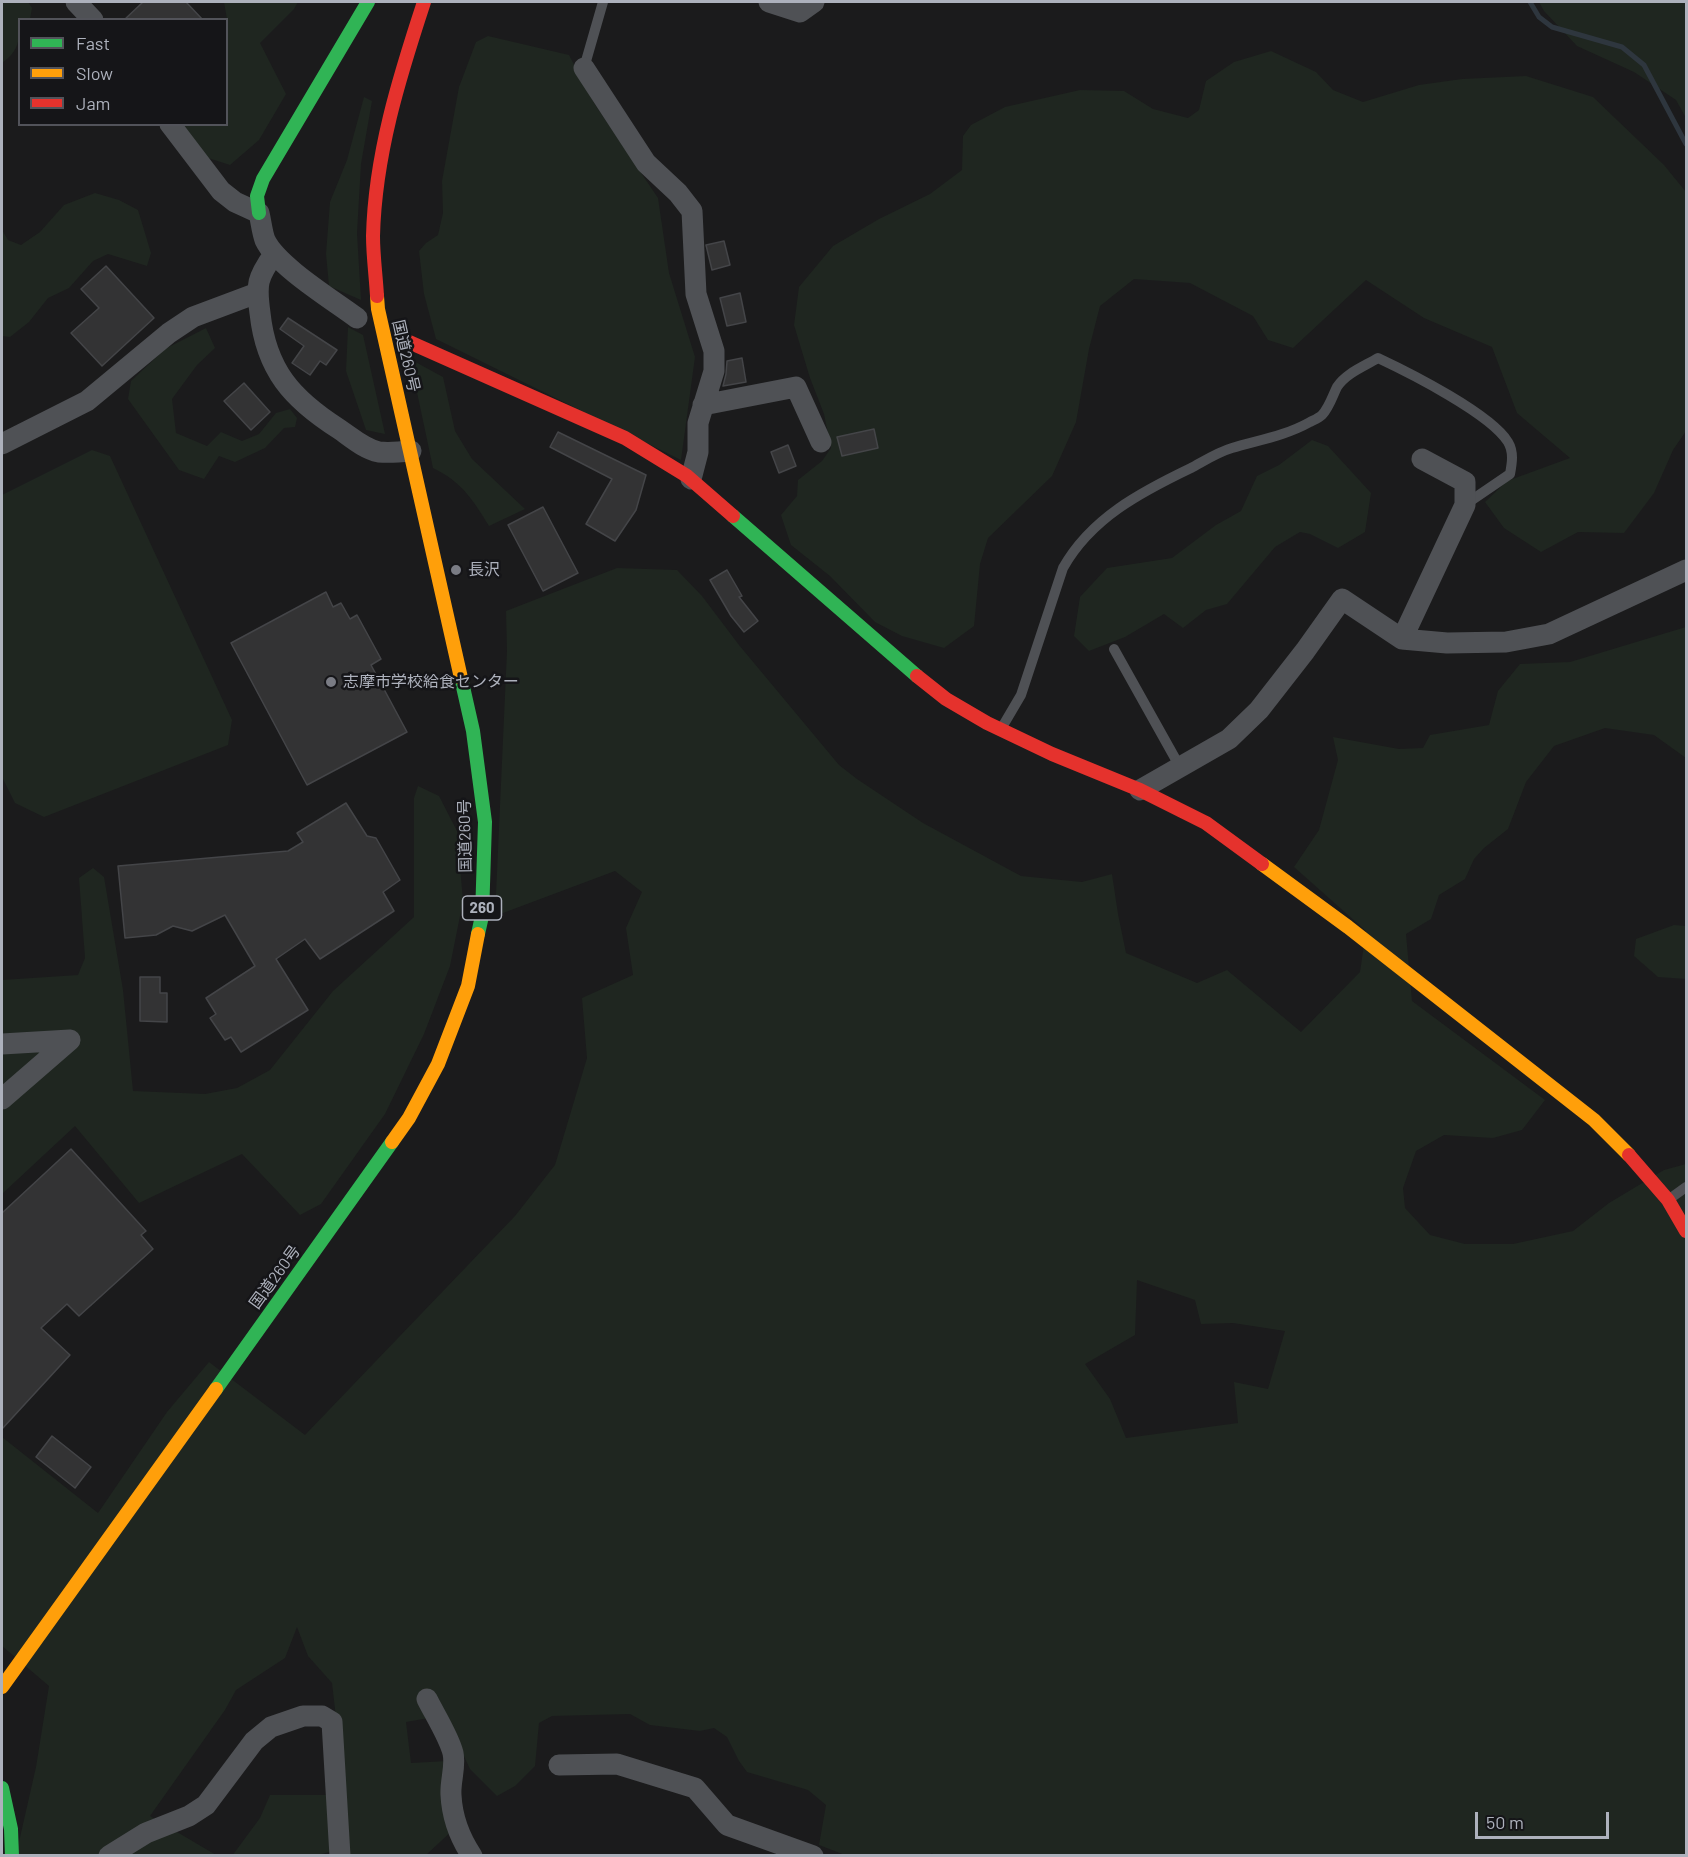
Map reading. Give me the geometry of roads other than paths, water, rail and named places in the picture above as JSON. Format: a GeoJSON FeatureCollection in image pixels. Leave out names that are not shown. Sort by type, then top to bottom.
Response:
{"type":"FeatureCollection","features":[{"type":"Feature","properties":{"kind":"main road"},"geometry":{"type":"LineString","coordinates":[[259,213],[257,196],[263,179],[368,2]]}},
{"type":"Feature","properties":{"kind":"main road","name":"国道260号"},"geometry":{"type":"LineString","coordinates":[[2,1687],[409,1118],[438,1064],[468,986],[482,916],[485,822],[473,730],[378,309],[373,237],[380,157],[400,74],[424,2]]}},
{"type":"Feature","properties":{"kind":"main road"},"geometry":{"type":"LineString","coordinates":[[409,342],[625,438],[691,479],[904,666],[946,699],[1052,754],[1140,790],[1206,823],[1348,927],[1594,1120],[1628,1154],[1668,1200],[1686,1231]]}},
{"type":"Feature","properties":{"kind":"main road"},"geometry":{"type":"LineString","coordinates":[[2,1788],[11,1829],[12,1856]]}},
{"type":"Feature","properties":{"kind":"street"},"geometry":{"type":"LineString","coordinates":[[76,2],[91,18]]}},
{"type":"Feature","properties":{"kind":"street"},"geometry":{"type":"LineString","coordinates":[[769,2],[800,12],[814,2]]}},
{"type":"Feature","properties":{"kind":"street"},"geometry":{"type":"LineString","coordinates":[[584,68],[646,163],[678,193],[692,211],[696,294],[714,351],[714,371],[698,423],[698,452],[691,479]]}},
{"type":"Feature","properties":{"kind":"street"},"geometry":{"type":"LineString","coordinates":[[172,126],[221,191],[235,202],[259,213],[265,239],[274,254],[357,318]]}},
{"type":"Feature","properties":{"kind":"street"},"geometry":{"type":"LineString","coordinates":[[274,254],[261,273],[258,293],[262,339],[273,365],[286,385],[328,422],[365,446],[378,452],[411,451]]}},
{"type":"Feature","properties":{"kind":"street"},"geometry":{"type":"LineString","coordinates":[[2,444],[87,401],[193,316],[258,293]]}},
{"type":"Feature","properties":{"kind":"street"},"geometry":{"type":"LineString","coordinates":[[703,405],[796,387],[821,442]]}},
{"type":"Feature","properties":{"kind":"street"},"geometry":{"type":"LineString","coordinates":[[1402,639],[1465,505],[1465,482],[1422,459]]}},
{"type":"Feature","properties":{"kind":"street"},"geometry":{"type":"LineString","coordinates":[[1140,790],[1228,739],[1258,710],[1305,651],[1342,599],[1402,639],[1447,643],[1506,642],[1549,634],[1686,570]]}},
{"type":"Feature","properties":{"kind":"street"},"geometry":{"type":"LineString","coordinates":[[2,1044],[70,1040],[2,1099]]}},
{"type":"Feature","properties":{"kind":"street"},"geometry":{"type":"LineString","coordinates":[[427,1699],[453,1752],[451,1794],[457,1825],[472,1856]]}},
{"type":"Feature","properties":{"kind":"street"},"geometry":{"type":"LineString","coordinates":[[109,1856],[146,1833],[189,1816],[206,1805],[254,1741],[272,1727],[291,1718],[313,1715],[322,1716],[332,1722],[339,1856]]}},
{"type":"Feature","properties":{"kind":"street"},"geometry":{"type":"LineString","coordinates":[[559,1765],[617,1764],[695,1788],[727,1825],[813,1856]]}},
{"type":"Feature","properties":{"kind":"lane"},"geometry":{"type":"LineString","coordinates":[[584,68],[603,2]]}},
{"type":"Feature","properties":{"kind":"lane"},"geometry":{"type":"LineString","coordinates":[[1001,729],[1022,695],[1063,568],[1073,550],[1090,531],[1109,514],[1134,497],[1173,476],[1230,448],[1293,431],[1323,415],[1339,384],[1353,372],[1378,358],[1415,376],[1488,421],[1509,443],[1513,460],[1510,474],[1465,505]]}},
{"type":"Feature","properties":{"kind":"lane"},"geometry":{"type":"LineString","coordinates":[[1114,650],[1180,767]]}},
{"type":"Feature","properties":{"kind":"lane"},"geometry":{"type":"LineString","coordinates":[[1668,1200],[1686,1187]]}},
{"type":"Feature","properties":{"kind":"waterway"},"geometry":{"type":"LineString","coordinates":[[1530,2],[1539,17],[1552,27],[1622,47],[1644,65],[1686,144]]}},
{"type":"Feature","properties":{"kind":"place","name":"長沢"},"geometry":{"type":"Point","coordinates":[456,570]}},
{"type":"Feature","properties":{"kind":"place","name":"志摩市学校給食センター"},"geometry":{"type":"Point","coordinates":[331,682]}}]}
